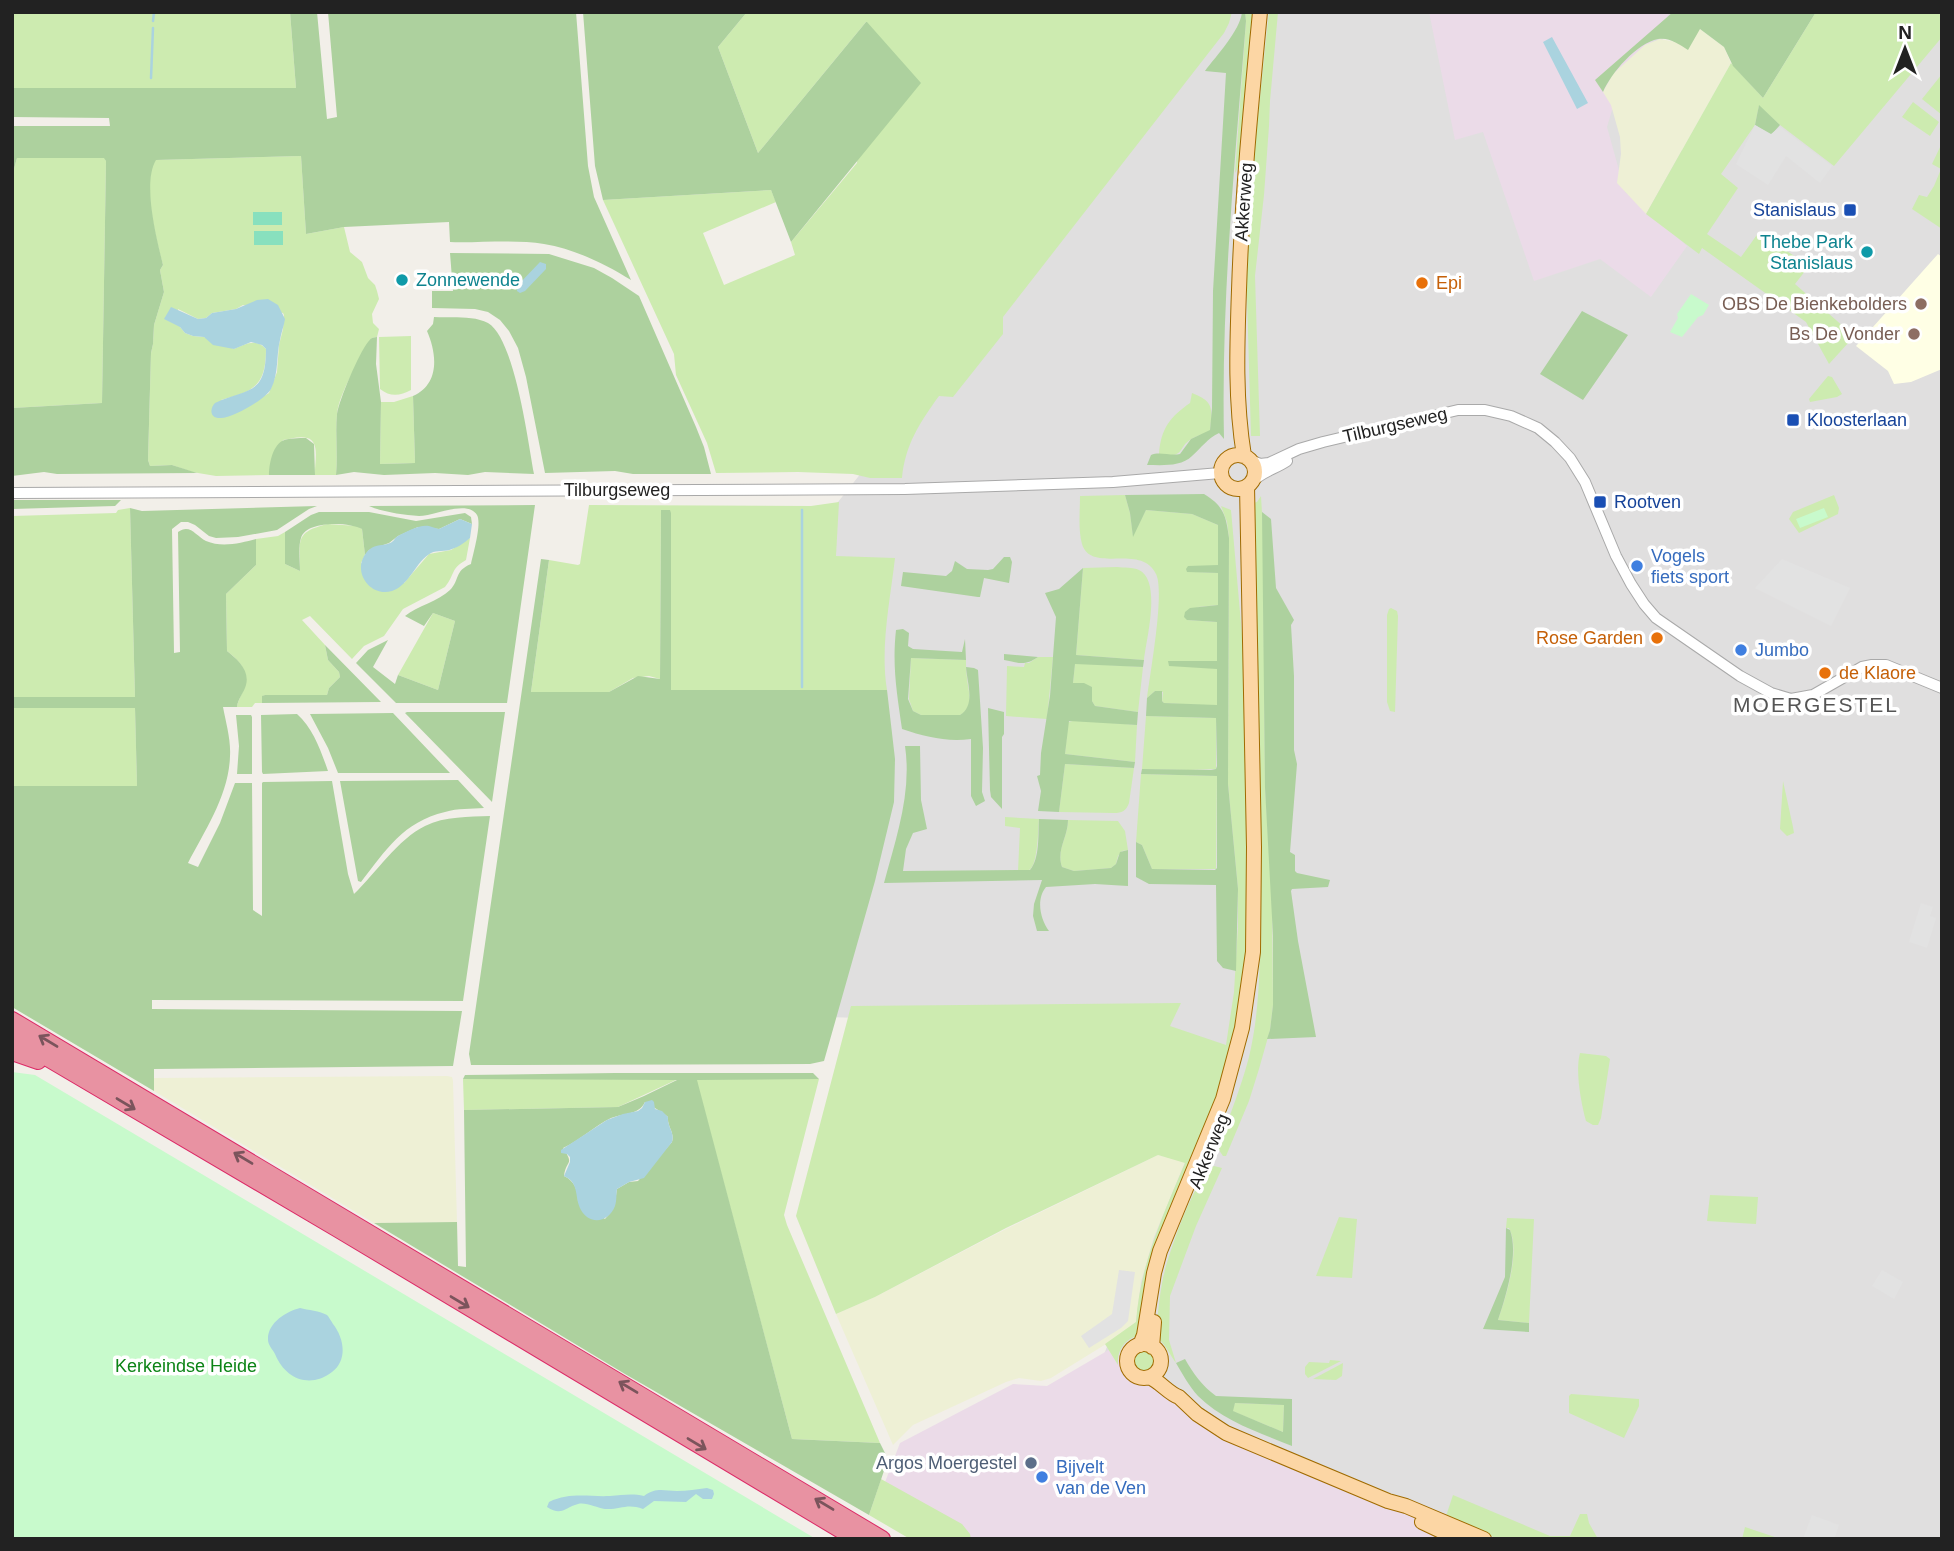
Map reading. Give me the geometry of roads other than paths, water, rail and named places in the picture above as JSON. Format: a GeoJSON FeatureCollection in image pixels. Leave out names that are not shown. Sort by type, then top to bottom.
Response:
{"type":"FeatureCollection","features":[{"type":"Feature","properties":{"kind":"highway"},"geometry":{"type":"LineString","coordinates":[[12,1020],[882,1539]]}},
{"type":"Feature","properties":{"kind":"highway"},"geometry":{"type":"LineString","coordinates":[[12,1037],[856,1539]]}},
{"type":"Feature","properties":{"kind":"highway"},"geometry":{"type":"LineString","coordinates":[[12,1052],[57,1069],[67,1069]]}},
{"type":"Feature","properties":{"kind":"main road","name":"Akkerweg"},"geometry":{"type":"LineString","coordinates":[[1242,457],[1237,393],[1242,220],[1260,12]]}},
{"type":"Feature","properties":{"kind":"main road"},"geometry":{"type":"LineString","coordinates":[[1242,457],[1255,470],[1244,486],[1223,482],[1220,473],[1223,462],[1242,457]]}},
{"type":"Feature","properties":{"kind":"main road","name":"Akkerweg"},"geometry":{"type":"LineString","coordinates":[[1146,1346],[1153,1328],[1161,1275],[1223,1099],[1236,1054],[1253,952],[1254,847],[1248,559],[1242,513],[1244,486]]}},
{"type":"Feature","properties":{"kind":"main road"},"geometry":{"type":"LineString","coordinates":[[1146,1346],[1156,1350],[1161,1359],[1154,1373],[1141,1378],[1132,1373],[1128,1365],[1128,1355],[1131,1350],[1146,1346]]}},
{"type":"Feature","properties":{"kind":"main road"},"geometry":{"type":"LineString","coordinates":[[1154,1373],[1157,1381],[1226,1433],[1484,1539]]}},
{"type":"Feature","properties":{"kind":"main road"},"geometry":{"type":"LineString","coordinates":[[1388,1501],[1404,1513],[1458,1539]]}},
{"type":"Feature","properties":{"kind":"street","name":"Tilburgseweg"},"geometry":{"type":"LineString","coordinates":[[1242,457],[1260,464],[1269,463],[1337,439],[1458,410],[1485,410],[1522,419],[1538,428],[1570,458],[1585,482],[1616,555],[1644,604],[1656,618],[1740,676],[1771,693],[1791,699],[1812,695],[1872,664],[1886,666],[1942,688]]}},
{"type":"Feature","properties":{"kind":"street","name":"Tilburgseweg"},"geometry":{"type":"LineString","coordinates":[[1244,486],[1306,448]]}},
{"type":"Feature","properties":{"kind":"street","name":"Tilburgseweg"},"geometry":{"type":"LineString","coordinates":[[12,493],[905,489],[1113,482],[1220,473]]}},
{"type":"Feature","properties":{"kind":"water"},"geometry":{"type":"Polygon","coordinates":[[[1552,37],[1588,103],[1577,109],[1543,42],[1552,37]]]}},
{"type":"Feature","properties":{"kind":"water"},"geometry":{"type":"Polygon","coordinates":[[[540,262],[546,264],[546,269],[525,291],[517,291],[517,286],[540,262]]]}},
{"type":"Feature","properties":{"kind":"water"},"geometry":{"type":"Polygon","coordinates":[[[268,299],[278,305],[285,319],[271,389],[256,403],[240,412],[216,418],[212,412],[215,403],[246,392],[259,383],[263,375],[266,349],[251,342],[234,349],[213,345],[204,337],[185,333],[180,327],[164,319],[171,307],[198,319],[268,299]]]}},
{"type":"Feature","properties":{"kind":"water"},"geometry":{"type":"Polygon","coordinates":[[[460,519],[472,524],[470,538],[455,548],[431,553],[398,588],[383,592],[375,590],[364,579],[361,564],[372,547],[390,543],[398,536],[418,527],[439,529],[460,519]]]}},
{"type":"Feature","properties":{"kind":"water"},"geometry":{"type":"Polygon","coordinates":[[[652,1100],[655,1109],[668,1117],[672,1142],[644,1178],[617,1189],[615,1206],[608,1216],[599,1220],[589,1218],[581,1210],[575,1186],[564,1176],[570,1157],[561,1153],[561,1150],[607,1120],[638,1111],[645,1102],[652,1100]]]}},
{"type":"Feature","properties":{"kind":"water"},"geometry":{"type":"Polygon","coordinates":[[[300,1308],[327,1315],[342,1342],[342,1355],[337,1367],[315,1380],[299,1379],[285,1370],[268,1342],[274,1323],[300,1308]]]}},
{"type":"Feature","properties":{"kind":"water"},"geometry":{"type":"Polygon","coordinates":[[[656,1490],[713,1490],[712,1499],[703,1499],[696,1494],[686,1502],[654,1501],[643,1509],[605,1509],[588,1504],[574,1505],[560,1511],[547,1507],[549,1502],[572,1496],[644,1496],[656,1490]]]}},
{"type":"Feature","properties":{"kind":"waterway"},"geometry":{"type":"LineString","coordinates":[[153,21],[154,12]]}},
{"type":"Feature","properties":{"kind":"waterway"},"geometry":{"type":"LineString","coordinates":[[151,78],[153,28]]}},
{"type":"Feature","properties":{"kind":"waterway"},"geometry":{"type":"LineString","coordinates":[[802,510],[802,687]]}},
{"type":"Feature","properties":{"kind":"place","name":"Stanislaus"},"geometry":{"type":"Point","coordinates":[1850,210]}},
{"type":"Feature","properties":{"kind":"place","name":"Thebe Park Stanislaus"},"geometry":{"type":"Point","coordinates":[1867,252]}},
{"type":"Feature","properties":{"kind":"place","name":"Zonnewende"},"geometry":{"type":"Point","coordinates":[402,280]}},
{"type":"Feature","properties":{"kind":"place","name":"Epi"},"geometry":{"type":"Point","coordinates":[1422,283]}},
{"type":"Feature","properties":{"kind":"place","name":"OBS De Bienkebolders"},"geometry":{"type":"Point","coordinates":[1921,304]}},
{"type":"Feature","properties":{"kind":"place","name":"Bs De Vonder"},"geometry":{"type":"Point","coordinates":[1914,334]}},
{"type":"Feature","properties":{"kind":"place","name":"Kloosterlaan"},"geometry":{"type":"Point","coordinates":[1793,420]}},
{"type":"Feature","properties":{"kind":"place","name":"Rootven"},"geometry":{"type":"Point","coordinates":[1600,502]}},
{"type":"Feature","properties":{"kind":"place","name":"Vogels fiets sport"},"geometry":{"type":"Point","coordinates":[1637,566]}},
{"type":"Feature","properties":{"kind":"place","name":"Rose Garden"},"geometry":{"type":"Point","coordinates":[1657,638]}},
{"type":"Feature","properties":{"kind":"place","name":"Jumbo"},"geometry":{"type":"Point","coordinates":[1741,650]}},
{"type":"Feature","properties":{"kind":"place","name":"de Klaore"},"geometry":{"type":"Point","coordinates":[1825,673]}},
{"type":"Feature","properties":{"kind":"place","name":"Argos Moergestel"},"geometry":{"type":"Point","coordinates":[1031,1463]}},
{"type":"Feature","properties":{"kind":"place","name":"Bijvelt van de Ven"},"geometry":{"type":"Point","coordinates":[1042,1477]}},
{"type":"Feature","properties":{"kind":"district","name":"MOERGESTEL"},"geometry":{"type":"Point","coordinates":[1816,704]}},
{"type":"Feature","properties":{"kind":"park label","name":"Kerkeindse Heide"},"geometry":{"type":"Point","coordinates":[186,1366]}}]}
